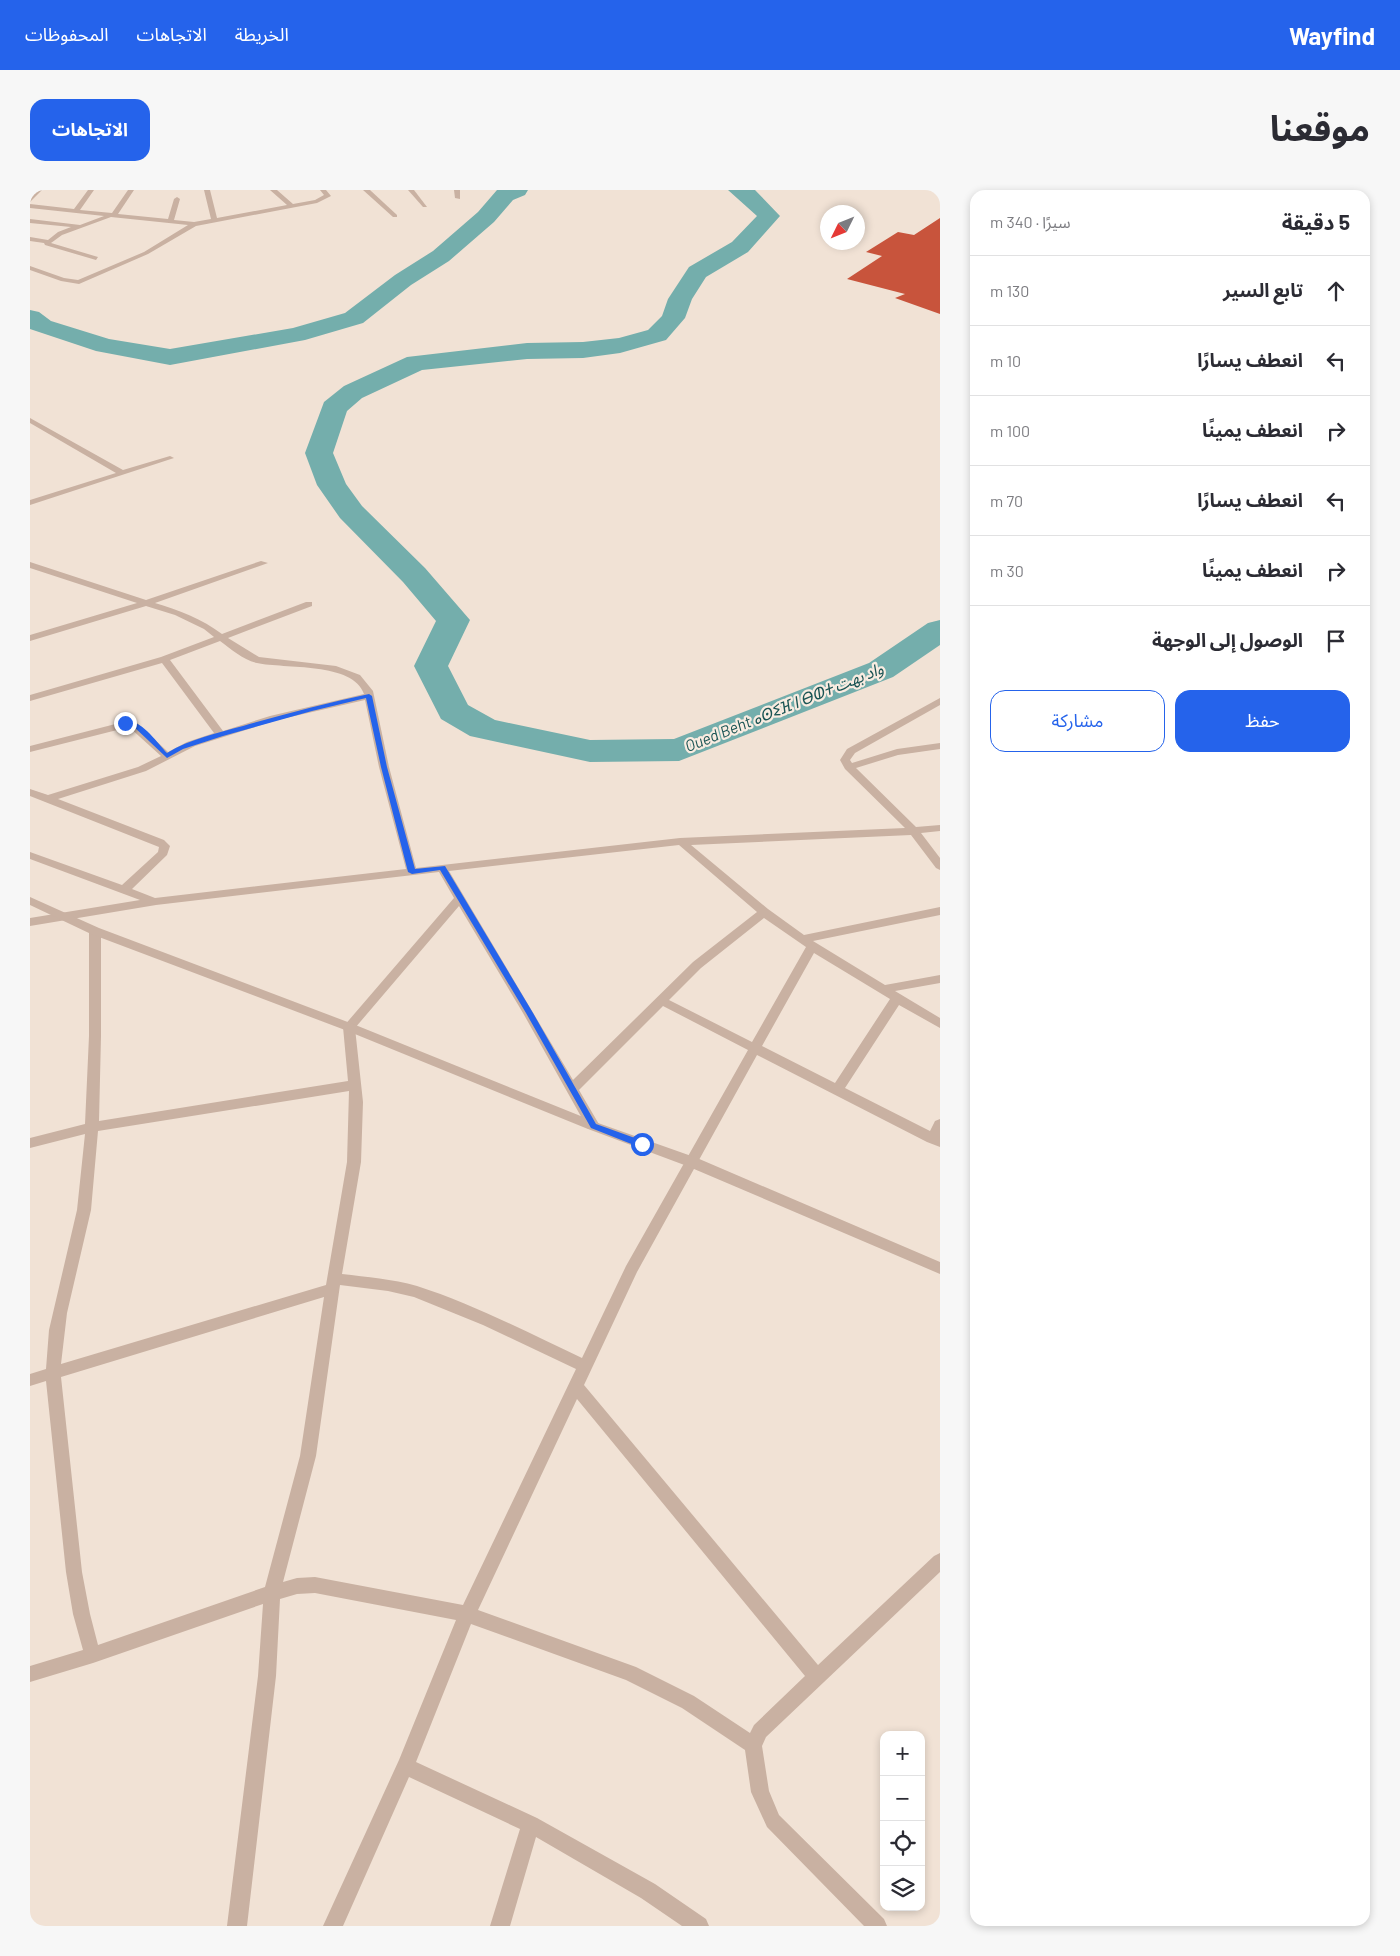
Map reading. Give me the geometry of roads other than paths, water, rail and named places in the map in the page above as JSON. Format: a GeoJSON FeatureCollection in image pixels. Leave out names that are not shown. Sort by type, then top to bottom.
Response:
{"type":"FeatureCollection","features":[{"type":"Feature","properties":{"kind":"street"},"geometry":{"type":"LineString","coordinates":[[30,200],[39,190]]}},
{"type":"Feature","properties":{"kind":"street"},"geometry":{"type":"LineString","coordinates":[[76,211],[91,190]]}},
{"type":"Feature","properties":{"kind":"street"},"geometry":{"type":"LineString","coordinates":[[30,239],[48,242],[81,227],[99,222],[112,215],[131,190]]}},
{"type":"Feature","properties":{"kind":"street"},"geometry":{"type":"LineString","coordinates":[[208,190],[214,220]]}},
{"type":"Feature","properties":{"kind":"street"},"geometry":{"type":"LineString","coordinates":[[273,190],[291,205]]}},
{"type":"Feature","properties":{"kind":"street"},"geometry":{"type":"LineString","coordinates":[[30,206],[194,224],[322,199],[328,196],[323,190]]}},
{"type":"Feature","properties":{"kind":"street"},"geometry":{"type":"LineString","coordinates":[[366,190],[395,216]]}},
{"type":"Feature","properties":{"kind":"street"},"geometry":{"type":"LineString","coordinates":[[411,190],[425,206]]}},
{"type":"Feature","properties":{"kind":"street"},"geometry":{"type":"LineString","coordinates":[[457,190],[458,198]]}},
{"type":"Feature","properties":{"kind":"street"},"geometry":{"type":"LineString","coordinates":[[171,221],[177,199]]}},
{"type":"Feature","properties":{"kind":"street"},"geometry":{"type":"LineString","coordinates":[[30,221],[81,227]]}},
{"type":"Feature","properties":{"kind":"street"},"geometry":{"type":"LineString","coordinates":[[30,268],[63,280],[79,282],[138,257],[194,224]]}},
{"type":"Feature","properties":{"kind":"street"},"geometry":{"type":"LineString","coordinates":[[48,242],[47,244],[54,247],[96,258]]}},
{"type":"Feature","properties":{"kind":"street"},"geometry":{"type":"LineString","coordinates":[[30,420],[122,473]]}},
{"type":"Feature","properties":{"kind":"street"},"geometry":{"type":"LineString","coordinates":[[30,503],[170,458]]}},
{"type":"Feature","properties":{"kind":"street"},"geometry":{"type":"LineString","coordinates":[[30,638],[264,563]]}},
{"type":"Feature","properties":{"kind":"street"},"geometry":{"type":"LineString","coordinates":[[30,565],[187,616],[238,650],[257,660],[336,669],[351,674],[363,683],[369,696],[384,767],[412,872]]}},
{"type":"Feature","properties":{"kind":"street"},"geometry":{"type":"LineString","coordinates":[[30,698],[164,659],[309,604]]}},
{"type":"Feature","properties":{"kind":"street"},"geometry":{"type":"LineString","coordinates":[[164,659],[220,734]]}},
{"type":"Feature","properties":{"kind":"street"},"geometry":{"type":"LineString","coordinates":[[48,799],[142,770],[181,747],[220,734],[311,709],[369,696]]}},
{"type":"Feature","properties":{"kind":"street"},"geometry":{"type":"LineString","coordinates":[[940,702],[851,751],[845,760],[849,767],[914,831],[940,866]]}},
{"type":"Feature","properties":{"kind":"street"},"geometry":{"type":"LineString","coordinates":[[30,749],[131,722],[167,756]]}},
{"type":"Feature","properties":{"kind":"street"},"geometry":{"type":"LineString","coordinates":[[849,767],[897,752],[940,746]]}},
{"type":"Feature","properties":{"kind":"street"},"geometry":{"type":"LineString","coordinates":[[32,795],[48,799],[160,842],[165,846],[163,853],[123,891]]}},
{"type":"Feature","properties":{"kind":"street"},"geometry":{"type":"LineString","coordinates":[[30,922],[156,901],[680,841],[828,837],[940,828]]}},
{"type":"Feature","properties":{"kind":"street"},"geometry":{"type":"LineString","coordinates":[[680,841],[764,912],[807,943],[940,1024]]}},
{"type":"Feature","properties":{"kind":"street"},"geometry":{"type":"LineString","coordinates":[[30,855],[123,891],[156,901]]}},
{"type":"Feature","properties":{"kind":"street"},"geometry":{"type":"LineString","coordinates":[[442,868],[594,1126]]}},
{"type":"Feature","properties":{"kind":"street"},"geometry":{"type":"LineString","coordinates":[[237,1926],[267,1676],[272,1593],[308,1456],[333,1284],[354,1162],[357,1102],[349,1027],[459,899]]}},
{"type":"Feature","properties":{"kind":"street"},"geometry":{"type":"LineString","coordinates":[[30,901],[95,930],[349,1027],[594,1126],[692,1162],[940,1268]]}},
{"type":"Feature","properties":{"kind":"street"},"geometry":{"type":"LineString","coordinates":[[807,943],[940,911]]}},
{"type":"Feature","properties":{"kind":"street"},"geometry":{"type":"LineString","coordinates":[[573,1088],[660,1000],[726,941],[764,912]]}},
{"type":"Feature","properties":{"kind":"street"},"geometry":{"type":"LineString","coordinates":[[92,1655],[85,1633],[77,1593],[55,1397],[54,1346],[84,1212],[91,1127],[96,1018],[95,930]]}},
{"type":"Feature","properties":{"kind":"street"},"geometry":{"type":"LineString","coordinates":[[332,1926],[405,1766],[467,1614],[575,1385],[631,1270],[755,1049],[807,943]]}},
{"type":"Feature","properties":{"kind":"street"},"geometry":{"type":"LineString","coordinates":[[884,989],[940,979]]}},
{"type":"Feature","properties":{"kind":"street"},"geometry":{"type":"LineString","coordinates":[[838,1090],[897,998]]}},
{"type":"Feature","properties":{"kind":"street"},"geometry":{"type":"LineString","coordinates":[[660,1000],[936,1140],[940,1124]]}},
{"type":"Feature","properties":{"kind":"street"},"geometry":{"type":"LineString","coordinates":[[30,1143],[91,1127],[355,1085]]}},
{"type":"Feature","properties":{"kind":"street"},"geometry":{"type":"LineString","coordinates":[[30,1380],[333,1284],[388,1285],[416,1292],[488,1321],[585,1366]]}},
{"type":"Feature","properties":{"kind":"street"},"geometry":{"type":"LineString","coordinates":[[575,1385],[818,1677]]}},
{"type":"Feature","properties":{"kind":"street"},"geometry":{"type":"LineString","coordinates":[[878,1926],[773,1821],[760,1792],[753,1746],[760,1731],[940,1561]]}},
{"type":"Feature","properties":{"kind":"street"},"geometry":{"type":"LineString","coordinates":[[30,1674],[92,1655],[272,1593],[297,1586],[315,1585],[467,1614],[630,1673],[688,1702],[753,1746]]}},
{"type":"Feature","properties":{"kind":"street"},"geometry":{"type":"LineString","coordinates":[[405,1766],[531,1824],[648,1891],[699,1926]]}},
{"type":"Feature","properties":{"kind":"street"},"geometry":{"type":"LineString","coordinates":[[500,1926],[531,1824]]}},
{"type":"Feature","properties":{"kind":"waterway","name":"Oued Beht ⴰⵙⵉⴼ ⵏ ⴱⵀⵜ واد بهت"},"geometry":{"type":"LineString","coordinates":[[30,317],[42,326],[105,346],[170,357],[296,335],[354,318],[403,280],[441,256],[486,217],[505,195],[517,190]]}},
{"type":"Feature","properties":{"kind":"waterway","name":"Oued Beht ⴰⵙⵉⴼ ⵏ ⴱⵀⵜ واد بهت"},"geometry":{"type":"LineString","coordinates":[[739,190],[745,192],[769,216],[740,247],[697,272],[680,299],[673,318],[657,335],[620,345],[583,350],[527,351],[416,363],[353,392],[334,408],[319,453],[332,485],[351,512],[414,575],[453,620],[431,666],[454,711],[483,728],[590,751],[679,750],[881,670],[940,630]]}}]}
